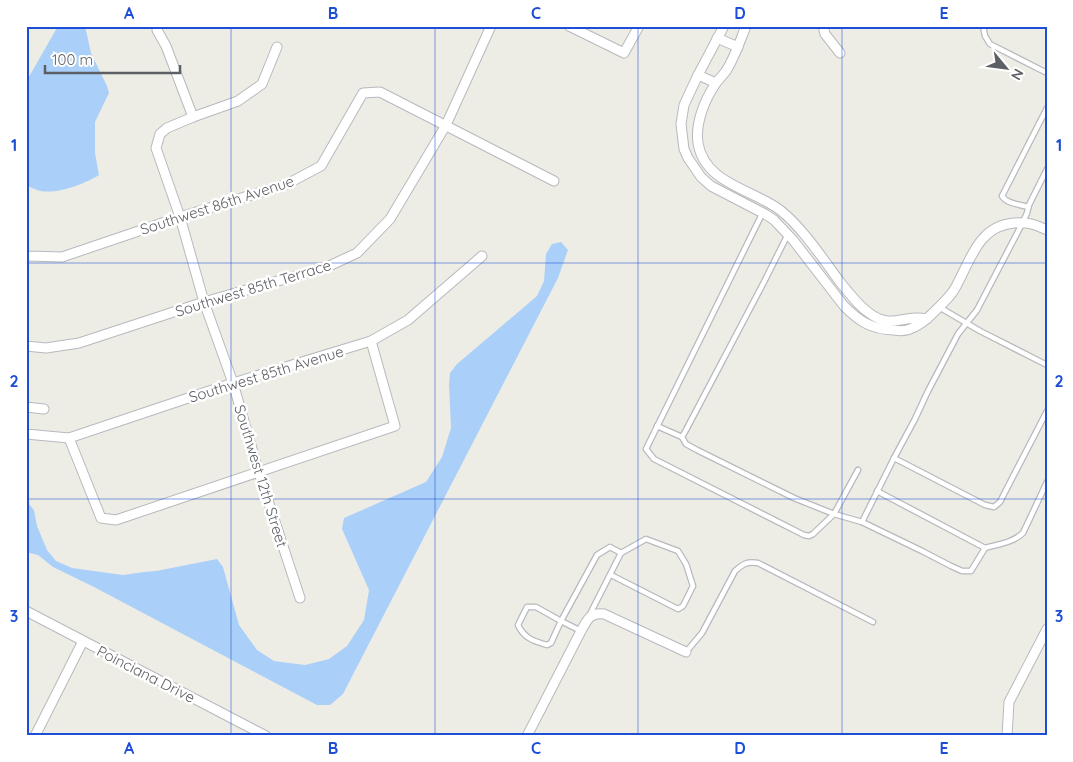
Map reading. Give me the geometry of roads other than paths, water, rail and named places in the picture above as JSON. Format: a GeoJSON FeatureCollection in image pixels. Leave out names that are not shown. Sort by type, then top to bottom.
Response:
{"type":"FeatureCollection","features":[{"type":"Feature","properties":{"kind":"street","name":"Southwest 85th Terrace"},"geometry":{"type":"LineString","coordinates":[[26,346],[46,348],[79,343],[204,302],[327,267],[357,253],[390,219],[446,125],[491,26]]}},
{"type":"Feature","properties":{"kind":"street"},"geometry":{"type":"LineString","coordinates":[[569,26],[624,53],[639,26]]}},
{"type":"Feature","properties":{"kind":"street"},"geometry":{"type":"LineString","coordinates":[[724,26],[684,105],[681,124],[684,149],[688,158],[711,186],[763,212],[774,220],[788,234],[844,306],[867,325],[873,328],[915,318],[927,319],[953,291],[973,252],[988,232],[1006,224],[1023,222],[1030,222],[1047,230]]}},
{"type":"Feature","properties":{"kind":"street"},"geometry":{"type":"LineString","coordinates":[[746,26],[738,47],[726,71],[716,83],[699,120],[697,133],[700,152],[705,162],[718,176],[781,211],[797,227],[853,298],[886,325]]}},
{"type":"Feature","properties":{"kind":"street"},"geometry":{"type":"LineString","coordinates":[[823,26],[825,34],[840,53]]}},
{"type":"Feature","properties":{"kind":"street"},"geometry":{"type":"LineString","coordinates":[[157,30],[166,46],[193,117],[238,101],[262,84],[277,47]]}},
{"type":"Feature","properties":{"kind":"street"},"geometry":{"type":"LineString","coordinates":[[717,38],[738,47]]}},
{"type":"Feature","properties":{"kind":"street"},"geometry":{"type":"LineString","coordinates":[[698,75],[716,83]]}},
{"type":"Feature","properties":{"kind":"street","name":"Southwest 86th Avenue"},"geometry":{"type":"LineString","coordinates":[[26,255],[62,257],[180,217],[288,184],[321,166],[363,93],[380,92],[554,181]]}},
{"type":"Feature","properties":{"kind":"street","name":"Southwest 12th Street"},"geometry":{"type":"LineString","coordinates":[[193,117],[168,128],[160,134],[156,148],[180,217],[204,302],[233,383],[259,473],[300,598]]}},
{"type":"Feature","properties":{"kind":"street"},"geometry":{"type":"LineString","coordinates":[[701,176],[710,168]]}},
{"type":"Feature","properties":{"kind":"street"},"geometry":{"type":"LineString","coordinates":[[788,234],[797,227]]}},
{"type":"Feature","properties":{"kind":"street","name":"Southwest 85th Avenue"},"geometry":{"type":"LineString","coordinates":[[26,434],[70,438],[233,383],[371,341],[408,320],[482,256]]}},
{"type":"Feature","properties":{"kind":"street"},"geometry":{"type":"LineString","coordinates":[[70,438],[101,518],[116,520],[395,426],[371,341]]}},
{"type":"Feature","properties":{"kind":"street"},"geometry":{"type":"LineString","coordinates":[[26,407],[44,409]]}},
{"type":"Feature","properties":{"kind":"street","name":"Poinciana Drive"},"geometry":{"type":"LineString","coordinates":[[26,611],[266,736]]}},
{"type":"Feature","properties":{"kind":"street"},"geometry":{"type":"LineString","coordinates":[[527,736],[581,631],[588,619],[594,614],[604,614],[686,652]]}},
{"type":"Feature","properties":{"kind":"street"},"geometry":{"type":"LineString","coordinates":[[1017,736],[1007,736],[1010,702],[1047,629]]}},
{"type":"Feature","properties":{"kind":"street"},"geometry":{"type":"LineString","coordinates":[[35,736],[83,641]]}},
{"type":"Feature","properties":{"kind":"lane"},"geometry":{"type":"LineString","coordinates":[[983,26],[985,36],[990,44],[1047,73]]}},
{"type":"Feature","properties":{"kind":"lane"},"geometry":{"type":"LineString","coordinates":[[1028,207],[1007,201],[1002,196],[1047,108]]}},
{"type":"Feature","properties":{"kind":"lane"},"geometry":{"type":"LineString","coordinates":[[862,522],[958,334],[977,310],[1023,222],[1028,207],[1047,169]]}},
{"type":"Feature","properties":{"kind":"lane"},"geometry":{"type":"LineString","coordinates":[[763,212],[646,449],[654,459],[809,536],[814,534],[834,514],[858,470]]}},
{"type":"Feature","properties":{"kind":"lane"},"geometry":{"type":"LineString","coordinates":[[682,437],[788,234]]}},
{"type":"Feature","properties":{"kind":"lane"},"geometry":{"type":"LineString","coordinates":[[939,307],[1047,365]]}},
{"type":"Feature","properties":{"kind":"lane"},"geometry":{"type":"LineString","coordinates":[[894,458],[985,505],[994,507],[1000,502],[1047,411]]}},
{"type":"Feature","properties":{"kind":"lane"},"geometry":{"type":"LineString","coordinates":[[658,426],[682,437],[686,444],[696,450],[794,498],[834,514],[862,522],[962,571],[971,571],[985,548]]}},
{"type":"Feature","properties":{"kind":"lane"},"geometry":{"type":"LineString","coordinates":[[877,491],[985,548],[1017,539],[1023,533],[1047,482]]}},
{"type":"Feature","properties":{"kind":"lane"},"geometry":{"type":"LineString","coordinates":[[588,619],[621,553],[646,539],[678,551],[686,564],[693,586],[683,606],[678,609],[611,575]]}},
{"type":"Feature","properties":{"kind":"lane"},"geometry":{"type":"LineString","coordinates":[[581,631],[561,621],[536,607],[527,607],[518,624],[522,634],[547,645],[551,642],[561,621],[597,556],[610,547],[621,553]]}},
{"type":"Feature","properties":{"kind":"lane"},"geometry":{"type":"LineString","coordinates":[[686,652],[702,633],[735,571],[750,561],[758,563],[873,622]]}},
{"type":"Feature","properties":{"kind":"water"},"geometry":{"type":"Polygon","coordinates":[[[58,26],[85,26],[91,53],[109,93],[95,122],[95,153],[99,175],[69,188],[44,191],[26,185],[26,82],[58,26]]]}},
{"type":"Feature","properties":{"kind":"water"},"geometry":{"type":"Polygon","coordinates":[[[561,242],[568,250],[558,278],[343,694],[330,705],[317,705],[53,567],[38,555],[26,552],[26,501],[34,510],[37,526],[47,550],[56,561],[72,568],[123,575],[156,571],[217,559],[223,567],[239,625],[257,650],[274,661],[305,665],[329,659],[347,646],[364,620],[369,590],[342,529],[344,518],[426,482],[442,457],[451,428],[450,373],[457,364],[537,296],[544,281],[546,254],[552,244],[561,242]]]}}]}
